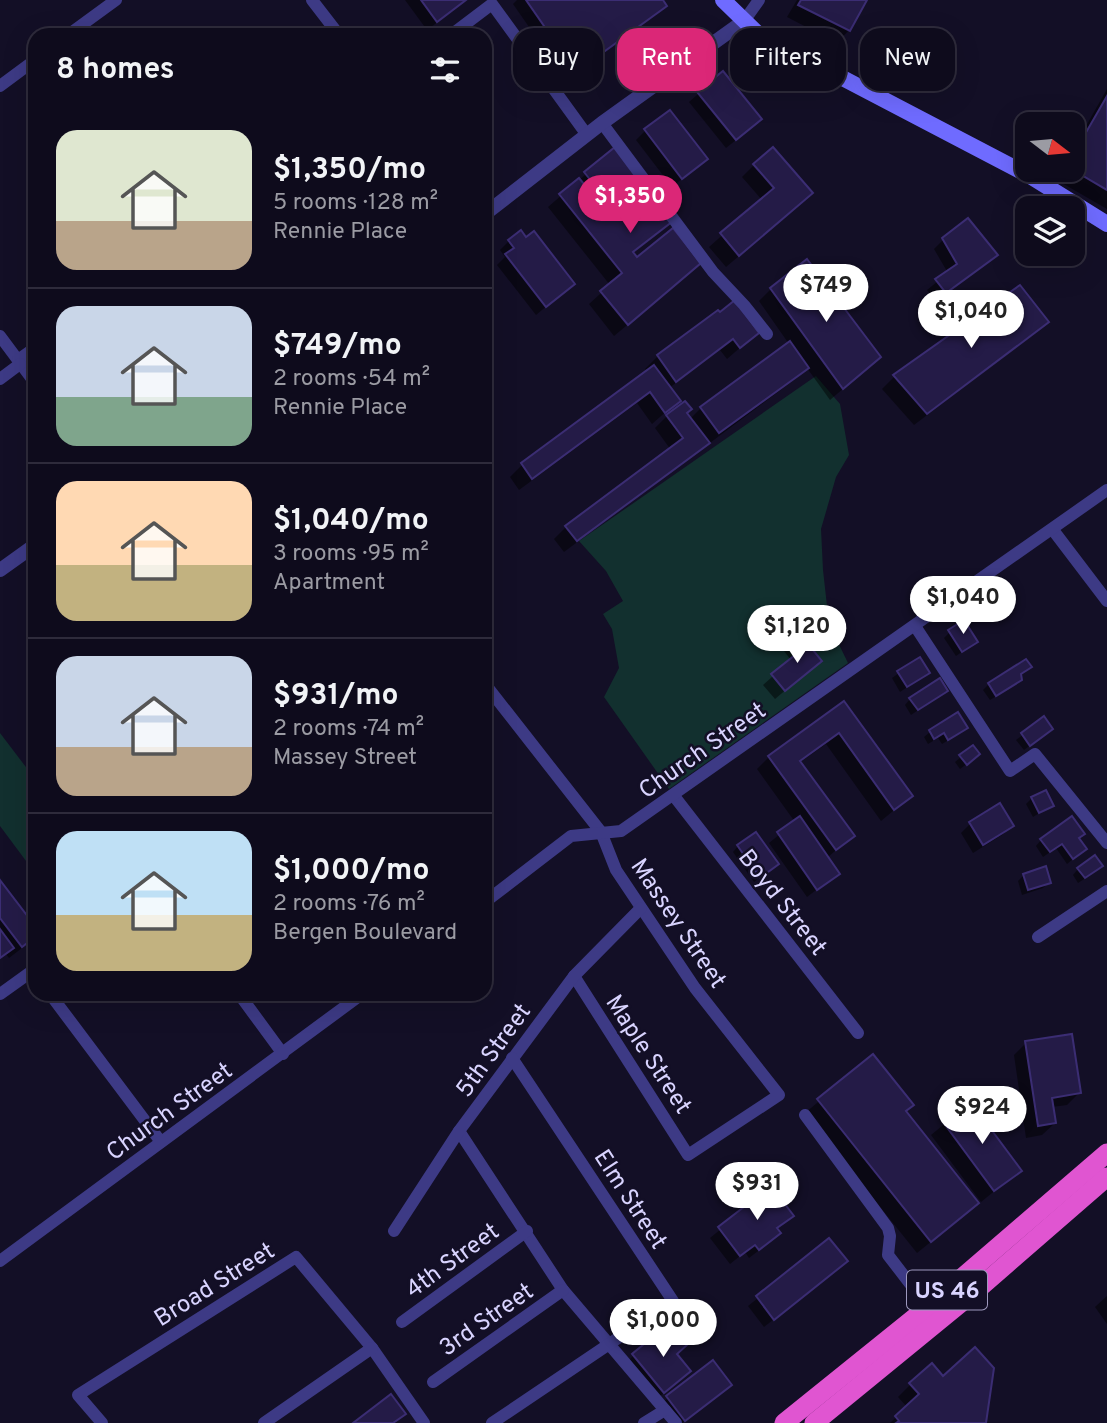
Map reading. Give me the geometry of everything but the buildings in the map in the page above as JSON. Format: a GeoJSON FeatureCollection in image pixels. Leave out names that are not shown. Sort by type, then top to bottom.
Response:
{"type":"FeatureCollection","features":[{"type":"Feature","properties":{"kind":"highway","name":"US 46"},"geometry":{"type":"LineString","coordinates":[[784,1423],[928,1307],[1107,1153]]}},
{"type":"Feature","properties":{"kind":"highway","name":"US 46"},"geometry":{"type":"LineString","coordinates":[[814,1423],[968,1298],[1107,1177]]}},
{"type":"Feature","properties":{"kind":"main road"},"geometry":{"type":"LineString","coordinates":[[723,0],[756,32],[1030,176],[1107,224]]}},
{"type":"Feature","properties":{"kind":"street"},"geometry":{"type":"LineString","coordinates":[[78,28],[116,0]]}},
{"type":"Feature","properties":{"kind":"street"},"geometry":{"type":"LineString","coordinates":[[312,0],[334,28]]}},
{"type":"Feature","properties":{"kind":"street"},"geometry":{"type":"LineString","coordinates":[[492,209],[602,123],[744,21],[759,0]]}},
{"type":"Feature","properties":{"kind":"street"},"geometry":{"type":"LineString","coordinates":[[461,28],[492,4],[587,135]]}},
{"type":"Feature","properties":{"kind":"street"},"geometry":{"type":"LineString","coordinates":[[0,86],[28,65]]}},
{"type":"Feature","properties":{"kind":"street"},"geometry":{"type":"LineString","coordinates":[[602,123],[713,272],[767,334]]}},
{"type":"Feature","properties":{"kind":"street"},"geometry":{"type":"LineString","coordinates":[[0,336],[28,374]]}},
{"type":"Feature","properties":{"kind":"street"},"geometry":{"type":"LineString","coordinates":[[0,379],[28,354]]}},
{"type":"Feature","properties":{"kind":"street","name":"Church Street"},"geometry":{"type":"LineString","coordinates":[[492,897],[571,836],[621,831],[674,796],[1107,490]]}},
{"type":"Feature","properties":{"kind":"street"},"geometry":{"type":"LineString","coordinates":[[1053,530],[1107,601]]}},
{"type":"Feature","properties":{"kind":"street"},"geometry":{"type":"LineString","coordinates":[[0,570],[28,550]]}},
{"type":"Feature","properties":{"kind":"street"},"geometry":{"type":"LineString","coordinates":[[915,625],[1010,771],[1035,754],[1107,843]]}},
{"type":"Feature","properties":{"kind":"street","name":"Massey Street"},"geometry":{"type":"LineString","coordinates":[[492,693],[601,832],[616,870],[695,988],[779,1095],[688,1155]]}},
{"type":"Feature","properties":{"kind":"street","name":"Boyd Street"},"geometry":{"type":"LineString","coordinates":[[674,796],[858,1033]]}},
{"type":"Feature","properties":{"kind":"street"},"geometry":{"type":"LineString","coordinates":[[1038,937],[1107,891]]}},
{"type":"Feature","properties":{"kind":"street","name":"5th Street"},"geometry":{"type":"LineString","coordinates":[[394,1231],[459,1131],[574,976],[641,908]]}},
{"type":"Feature","properties":{"kind":"street"},"geometry":{"type":"LineString","coordinates":[[0,994],[28,975]]}},
{"type":"Feature","properties":{"kind":"street","name":"Maple Street"},"geometry":{"type":"LineString","coordinates":[[574,976],[688,1155]]}},
{"type":"Feature","properties":{"kind":"street"},"geometry":{"type":"LineString","coordinates":[[55,1001],[161,1142]]}},
{"type":"Feature","properties":{"kind":"street"},"geometry":{"type":"LineString","coordinates":[[244,1001],[283,1054]]}},
{"type":"Feature","properties":{"kind":"street","name":"Church Street"},"geometry":{"type":"LineString","coordinates":[[0,1261],[353,1001]]}},
{"type":"Feature","properties":{"kind":"street","name":"Elm Street"},"geometry":{"type":"LineString","coordinates":[[512,1058],[673,1301],[610,1343]]}},
{"type":"Feature","properties":{"kind":"street"},"geometry":{"type":"LineString","coordinates":[[805,1115],[888,1227],[888,1255],[928,1307]]}},
{"type":"Feature","properties":{"kind":"street"},"geometry":{"type":"LineString","coordinates":[[459,1131],[564,1290],[676,1423]]}},
{"type":"Feature","properties":{"kind":"street","name":"4th Street"},"geometry":{"type":"LineString","coordinates":[[402,1322],[527,1231]]}},
{"type":"Feature","properties":{"kind":"street","name":"Broad Street"},"geometry":{"type":"LineString","coordinates":[[102,1423],[78,1395],[296,1257],[372,1348],[424,1423]]}},
{"type":"Feature","properties":{"kind":"street","name":"3rd Street"},"geometry":{"type":"LineString","coordinates":[[433,1382],[564,1290]]}},
{"type":"Feature","properties":{"kind":"street"},"geometry":{"type":"LineString","coordinates":[[492,1423],[610,1343]]}},
{"type":"Feature","properties":{"kind":"street"},"geometry":{"type":"LineString","coordinates":[[264,1423],[372,1348]]}},
{"type":"Feature","properties":{"kind":"street"},"geometry":{"type":"LineString","coordinates":[[644,1423],[665,1410]]}},
{"type":"Feature","properties":{"kind":"green space"},"geometry":{"type":"Polygon","coordinates":[[[816,376],[840,404],[849,455],[836,477],[821,529],[829,624],[848,663],[669,789],[604,697],[619,668],[612,629],[603,614],[623,601],[606,571],[579,541],[816,376]]]}},
{"type":"Feature","properties":{"kind":"green space"},"geometry":{"type":"Polygon","coordinates":[[[0,733],[28,770],[28,864],[0,826],[0,733]]]}}]}
